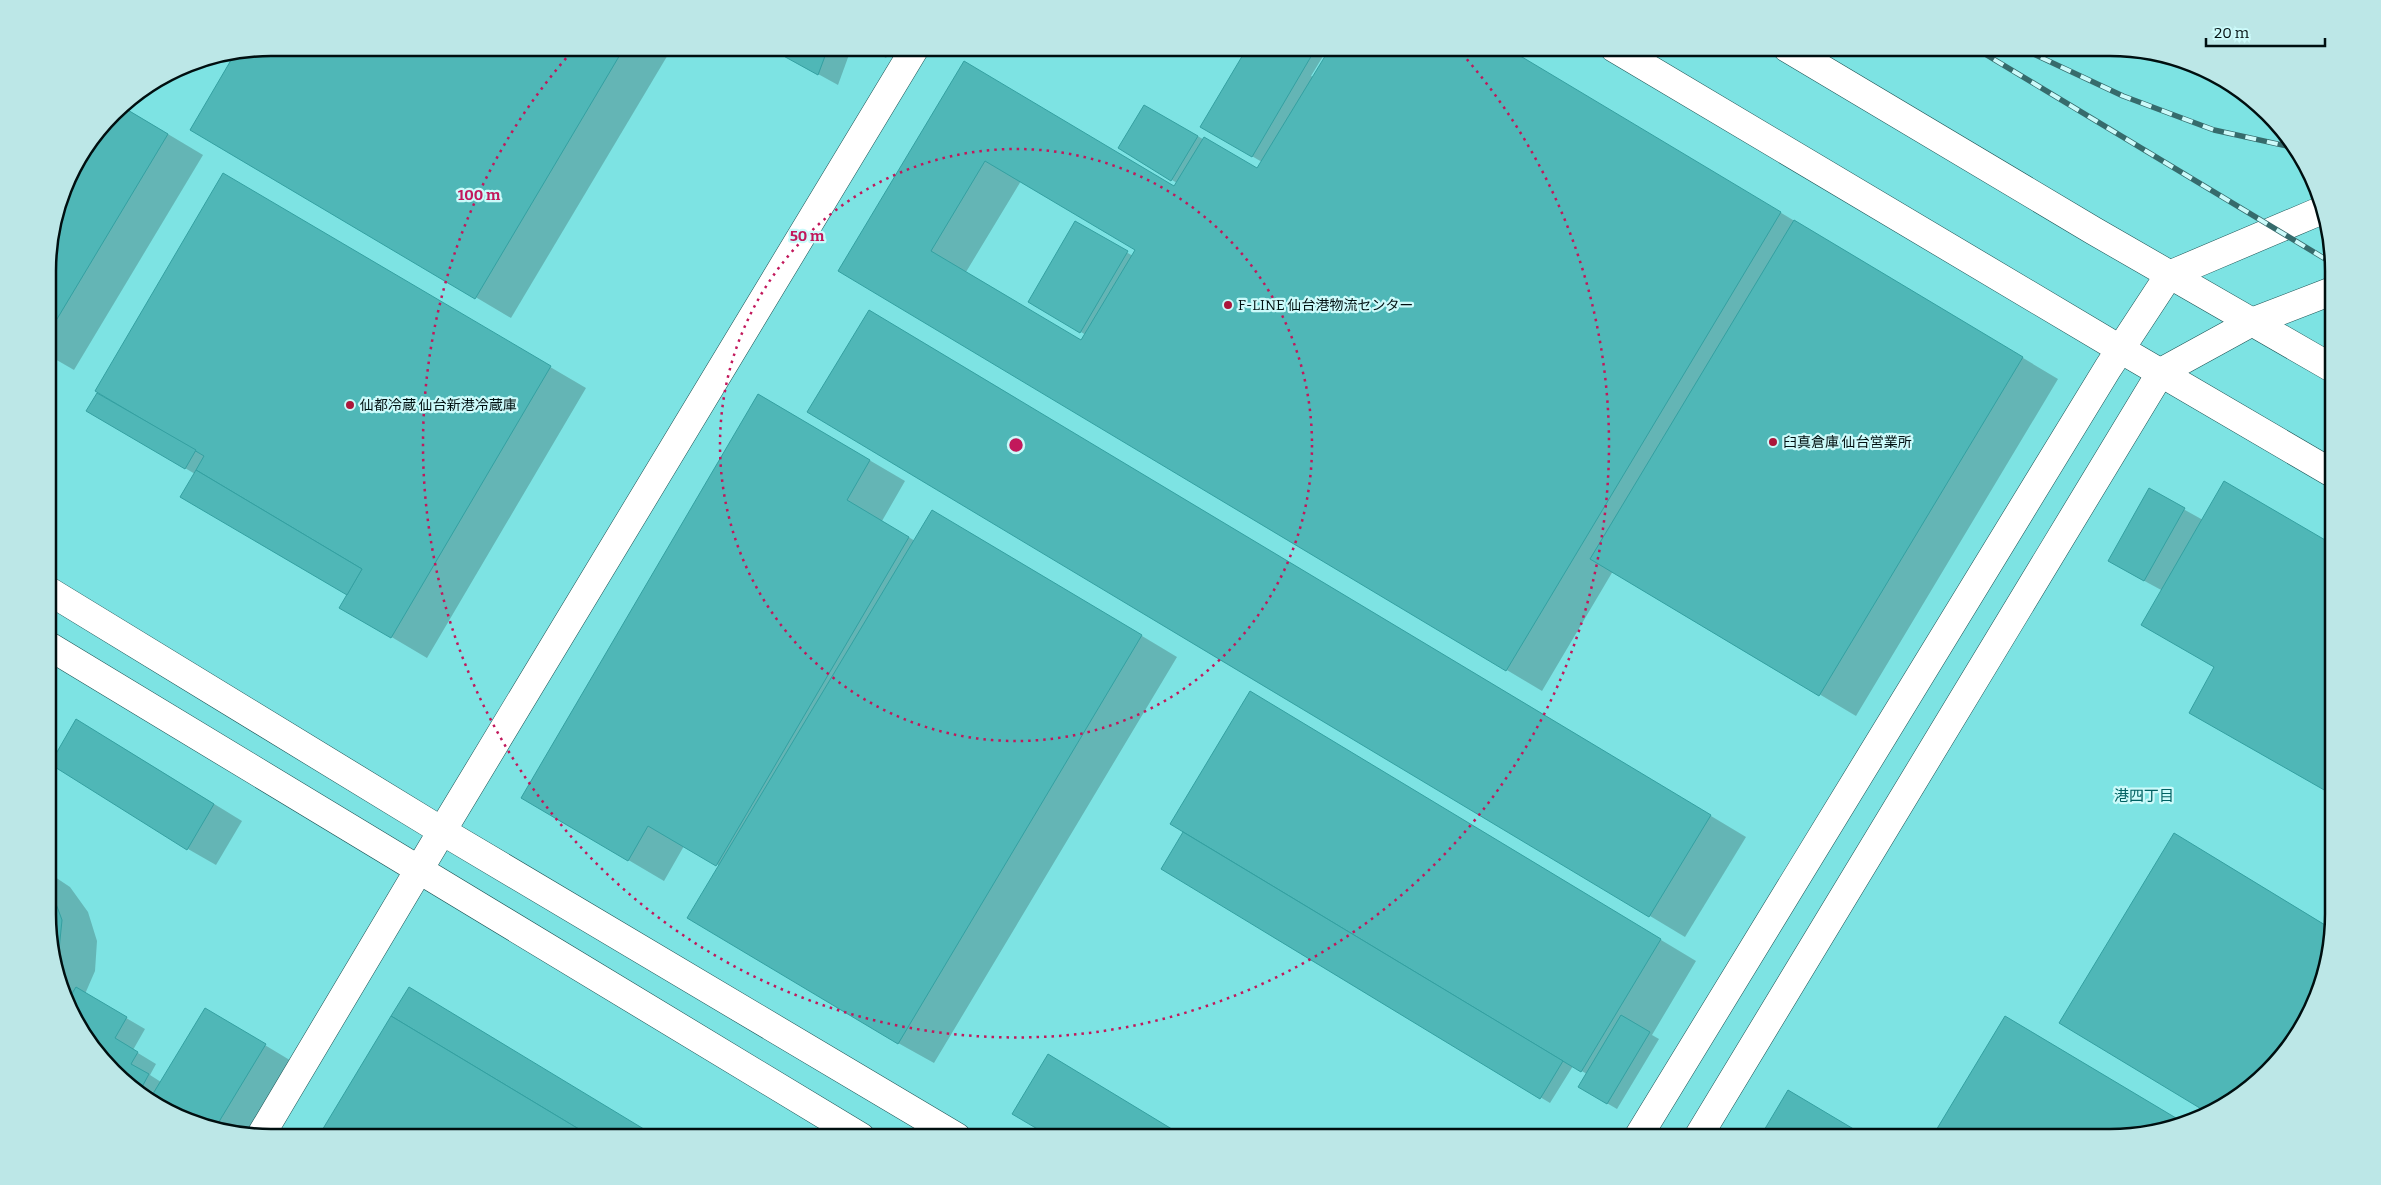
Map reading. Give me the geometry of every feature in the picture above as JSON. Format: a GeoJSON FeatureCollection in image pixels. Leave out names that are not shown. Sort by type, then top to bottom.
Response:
{"type":"FeatureCollection","features":[{"type":"Feature","properties":{"kind":"street"},"geometry":{"type":"LineString","coordinates":[[265,1129],[442,831],[910,56]]}},
{"type":"Feature","properties":{"kind":"street"},"geometry":{"type":"LineString","coordinates":[[1627,56],[2325,469]]}},
{"type":"Feature","properties":{"kind":"street"},"geometry":{"type":"LineString","coordinates":[[1800,56],[2170,275],[2254,321],[2325,364]]}},
{"type":"Feature","properties":{"kind":"street"},"geometry":{"type":"LineString","coordinates":[[1643,1129],[2120,349],[2170,275],[2316,213]]}},
{"type":"Feature","properties":{"kind":"street"},"geometry":{"type":"LineString","coordinates":[[1703,1129],[2161,372],[2254,321],[2325,294]]}},
{"type":"Feature","properties":{"kind":"street"},"geometry":{"type":"LineString","coordinates":[[56,595],[442,831],[944,1129]]}},
{"type":"Feature","properties":{"kind":"street"},"geometry":{"type":"LineString","coordinates":[[56,650],[848,1129]]}},
{"type":"Feature","properties":{"kind":"building"},"geometry":{"type":"Polygon","coordinates":[[[271,56],[619,56],[475,299],[190,130],[231,60],[271,56]]]}},
{"type":"Feature","properties":{"kind":"building"},"geometry":{"type":"Polygon","coordinates":[[[784,56],[825,56],[818,75],[784,56]]]}},
{"type":"Feature","properties":{"kind":"building"},"geometry":{"type":"Polygon","coordinates":[[[1242,56],[1311,56],[1252,157],[1200,127],[1242,56]]]}},
{"type":"Feature","properties":{"kind":"building"},"geometry":{"type":"Polygon","coordinates":[[[1325,56],[1520,56],[1781,212],[1506,671],[838,271],[964,61],[1174,186],[1204,137],[1257,168],[1325,56]],[[985,161],[931,251],[1081,340],[1135,250],[985,161]]]}},
{"type":"Feature","properties":{"kind":"building"},"geometry":{"type":"Polygon","coordinates":[[[1144,105],[1198,136],[1171,181],[1118,148],[1144,105]]]}},
{"type":"Feature","properties":{"kind":"building"},"geometry":{"type":"Polygon","coordinates":[[[128,110],[168,134],[56,321],[56,271],[60,229],[78,176],[92,152],[109,129],[128,110]]]}},
{"type":"Feature","properties":{"kind":"building"},"geometry":{"type":"Polygon","coordinates":[[[223,173],[551,366],[391,638],[339,608],[362,569],[196,470],[204,456],[95,391],[223,173]]]}},
{"type":"Feature","properties":{"kind":"building"},"geometry":{"type":"Polygon","coordinates":[[[1794,220],[2023,357],[1819,696],[1590,559],[1794,220]]]}},
{"type":"Feature","properties":{"kind":"building"},"geometry":{"type":"Polygon","coordinates":[[[1075,221],[1128,251],[1080,333],[1028,302],[1075,221]]]}},
{"type":"Feature","properties":{"kind":"building"},"geometry":{"type":"Polygon","coordinates":[[[869,310],[1711,815],[1649,917],[807,412],[869,310]]]}},
{"type":"Feature","properties":{"kind":"building"},"geometry":{"type":"Polygon","coordinates":[[[97,393],[196,450],[185,469],[86,411],[97,393]]]}},
{"type":"Feature","properties":{"kind":"building"},"geometry":{"type":"Polygon","coordinates":[[[758,394],[870,460],[847,500],[909,537],[716,866],[648,826],[628,861],[521,798],[758,394]]]}},
{"type":"Feature","properties":{"kind":"building"},"geometry":{"type":"Polygon","coordinates":[[[196,470],[362,569],[347,595],[180,497],[196,470]]]}},
{"type":"Feature","properties":{"kind":"building"},"geometry":{"type":"Polygon","coordinates":[[[2224,481],[2325,540],[2325,790],[2189,713],[2214,667],[2141,625],[2224,481]]]}},
{"type":"Feature","properties":{"kind":"building"},"geometry":{"type":"Polygon","coordinates":[[[2149,488],[2185,508],[2144,581],[2108,561],[2149,488]]]}},
{"type":"Feature","properties":{"kind":"building"},"geometry":{"type":"Polygon","coordinates":[[[932,510],[1142,635],[898,1044],[687,918],[932,510]]]}},
{"type":"Feature","properties":{"kind":"building"},"geometry":{"type":"Polygon","coordinates":[[[1250,691],[1661,939],[1581,1072],[1170,824],[1250,691]]]}},
{"type":"Feature","properties":{"kind":"building"},"geometry":{"type":"Polygon","coordinates":[[[76,719],[214,804],[187,850],[56,768],[56,754],[76,719]]]}},
{"type":"Feature","properties":{"kind":"building"},"geometry":{"type":"Polygon","coordinates":[[[1183,832],[1563,1061],[1540,1099],[1161,869],[1183,832]]]}},
{"type":"Feature","properties":{"kind":"building"},"geometry":{"type":"Polygon","coordinates":[[[2174,833],[2324,924],[2321,956],[2313,983],[2303,1009],[2289,1033],[2272,1056],[2252,1076],[2229,1093],[2201,1109],[2059,1023],[2174,833]]]}},
{"type":"Feature","properties":{"kind":"building"},"geometry":{"type":"Polygon","coordinates":[[[56,904],[62,920],[59,949],[56,904]]]}},
{"type":"Feature","properties":{"kind":"building"},"geometry":{"type":"Polygon","coordinates":[[[76,987],[127,1017],[115,1038],[138,1052],[131,1064],[149,1074],[143,1086],[129,1076],[109,1056],[92,1033],[78,1009],[72,993],[76,987]]]}},
{"type":"Feature","properties":{"kind":"building"},"geometry":{"type":"Polygon","coordinates":[[[409,987],[644,1129],[579,1129],[391,1016],[409,987]]]}},
{"type":"Feature","properties":{"kind":"building"},"geometry":{"type":"Polygon","coordinates":[[[205,1008],[266,1044],[219,1122],[176,1107],[153,1094],[205,1008]]]}},
{"type":"Feature","properties":{"kind":"building"},"geometry":{"type":"Polygon","coordinates":[[[1621,1015],[1650,1032],[1607,1104],[1578,1087],[1621,1015]]]}},
{"type":"Feature","properties":{"kind":"building"},"geometry":{"type":"Polygon","coordinates":[[[391,1016],[579,1129],[323,1129],[391,1016]]]}},
{"type":"Feature","properties":{"kind":"building"},"geometry":{"type":"Polygon","coordinates":[[[2005,1016],[2176,1118],[2152,1125],[2110,1129],[1937,1129],[2005,1016]]]}},
{"type":"Feature","properties":{"kind":"building"},"geometry":{"type":"Polygon","coordinates":[[[1048,1054],[1172,1129],[1037,1129],[1012,1114],[1048,1054]]]}},
{"type":"Feature","properties":{"kind":"building"},"geometry":{"type":"Polygon","coordinates":[[[1788,1090],[1854,1129],[1765,1129],[1788,1090]]]}},
{"type":"Feature","properties":{"kind":"railway"},"geometry":{"type":"LineString","coordinates":[[1988,56],[2324,258]]}},
{"type":"Feature","properties":{"kind":"railway"},"geometry":{"type":"LineString","coordinates":[[2038,56],[2123,96],[2214,130],[2284,145]]}},
{"type":"Feature","properties":{"kind":"place","name":"F-LINE 仙台港物流センター"},"geometry":{"type":"Point","coordinates":[1228,305]}},
{"type":"Feature","properties":{"kind":"place","name":"仙都冷蔵 仙台新港冷蔵庫"},"geometry":{"type":"Point","coordinates":[350,405]}},
{"type":"Feature","properties":{"kind":"place","name":"臼真倉庫 仙台営業所"},"geometry":{"type":"Point","coordinates":[1773,442]}},
{"type":"Feature","properties":{"kind":"district","name":"港四丁目"},"geometry":{"type":"Point","coordinates":[2144,796]}}]}
